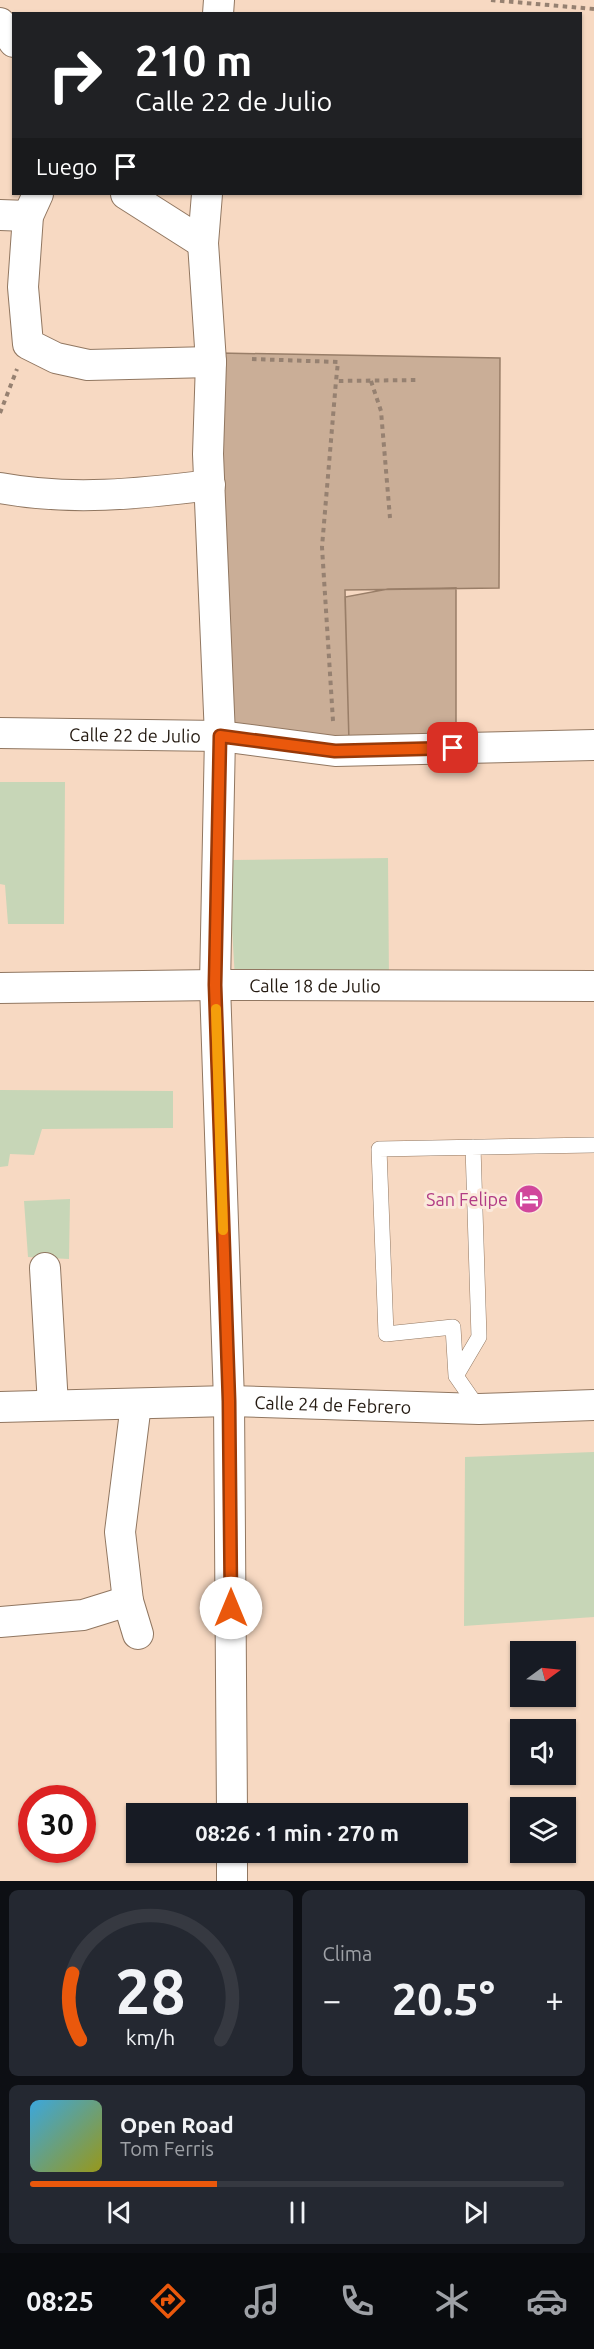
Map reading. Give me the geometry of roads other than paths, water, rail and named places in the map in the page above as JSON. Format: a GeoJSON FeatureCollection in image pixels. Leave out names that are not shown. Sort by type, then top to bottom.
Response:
{"type":"FeatureCollection","features":[{"type":"Feature","properties":{"kind":"street"},"geometry":{"type":"LineString","coordinates":[[0,22],[12,39]]}},
{"type":"Feature","properties":{"kind":"street"},"geometry":{"type":"LineString","coordinates":[[128,195],[203,243]]}},
{"type":"Feature","properties":{"kind":"street"},"geometry":{"type":"LineString","coordinates":[[207,195],[203,243],[211,362],[210,485],[220,736],[215,985],[229,1401],[232,1803]]}},
{"type":"Feature","properties":{"kind":"street"},"geometry":{"type":"LineString","coordinates":[[22,208],[23,287],[28,344],[56,358],[88,365],[211,362]]}},
{"type":"Feature","properties":{"kind":"street"},"geometry":{"type":"LineString","coordinates":[[0,488],[36,494],[87,496],[139,494],[210,485]]}},
{"type":"Feature","properties":{"kind":"street","name":"Calle 22 de Julio"},"geometry":{"type":"LineString","coordinates":[[0,733],[220,736],[335,751],[594,745]]}},
{"type":"Feature","properties":{"kind":"street","name":"Calle 18 de Julio"},"geometry":{"type":"LineString","coordinates":[[0,988],[215,985],[594,986]]}},
{"type":"Feature","properties":{"kind":"street"},"geometry":{"type":"LineString","coordinates":[[45,1268],[53,1405]]}},
{"type":"Feature","properties":{"kind":"street","name":"Calle 24 de Febrero"},"geometry":{"type":"LineString","coordinates":[[0,1407],[229,1401],[479,1409],[594,1405]]}},
{"type":"Feature","properties":{"kind":"street"},"geometry":{"type":"LineString","coordinates":[[136,1404],[120,1532],[128,1601],[138,1634]]}},
{"type":"Feature","properties":{"kind":"street"},"geometry":{"type":"LineString","coordinates":[[0,1622],[83,1615],[128,1601]]}},
{"type":"Feature","properties":{"kind":"street"},"geometry":{"type":"LineString","coordinates":[[232,1863],[232,1881]]}},
{"type":"Feature","properties":{"kind":"lane"},"geometry":{"type":"LineString","coordinates":[[479,1409],[456,1376],[453,1327],[386,1334],[380,1149],[594,1145]]}},
{"type":"Feature","properties":{"kind":"lane"},"geometry":{"type":"LineString","coordinates":[[456,1376],[479,1337],[473,1147]]}},
{"type":"Feature","properties":{"kind":"place","name":"San Felipe"},"geometry":{"type":"Point","coordinates":[529,1199]}}]}
